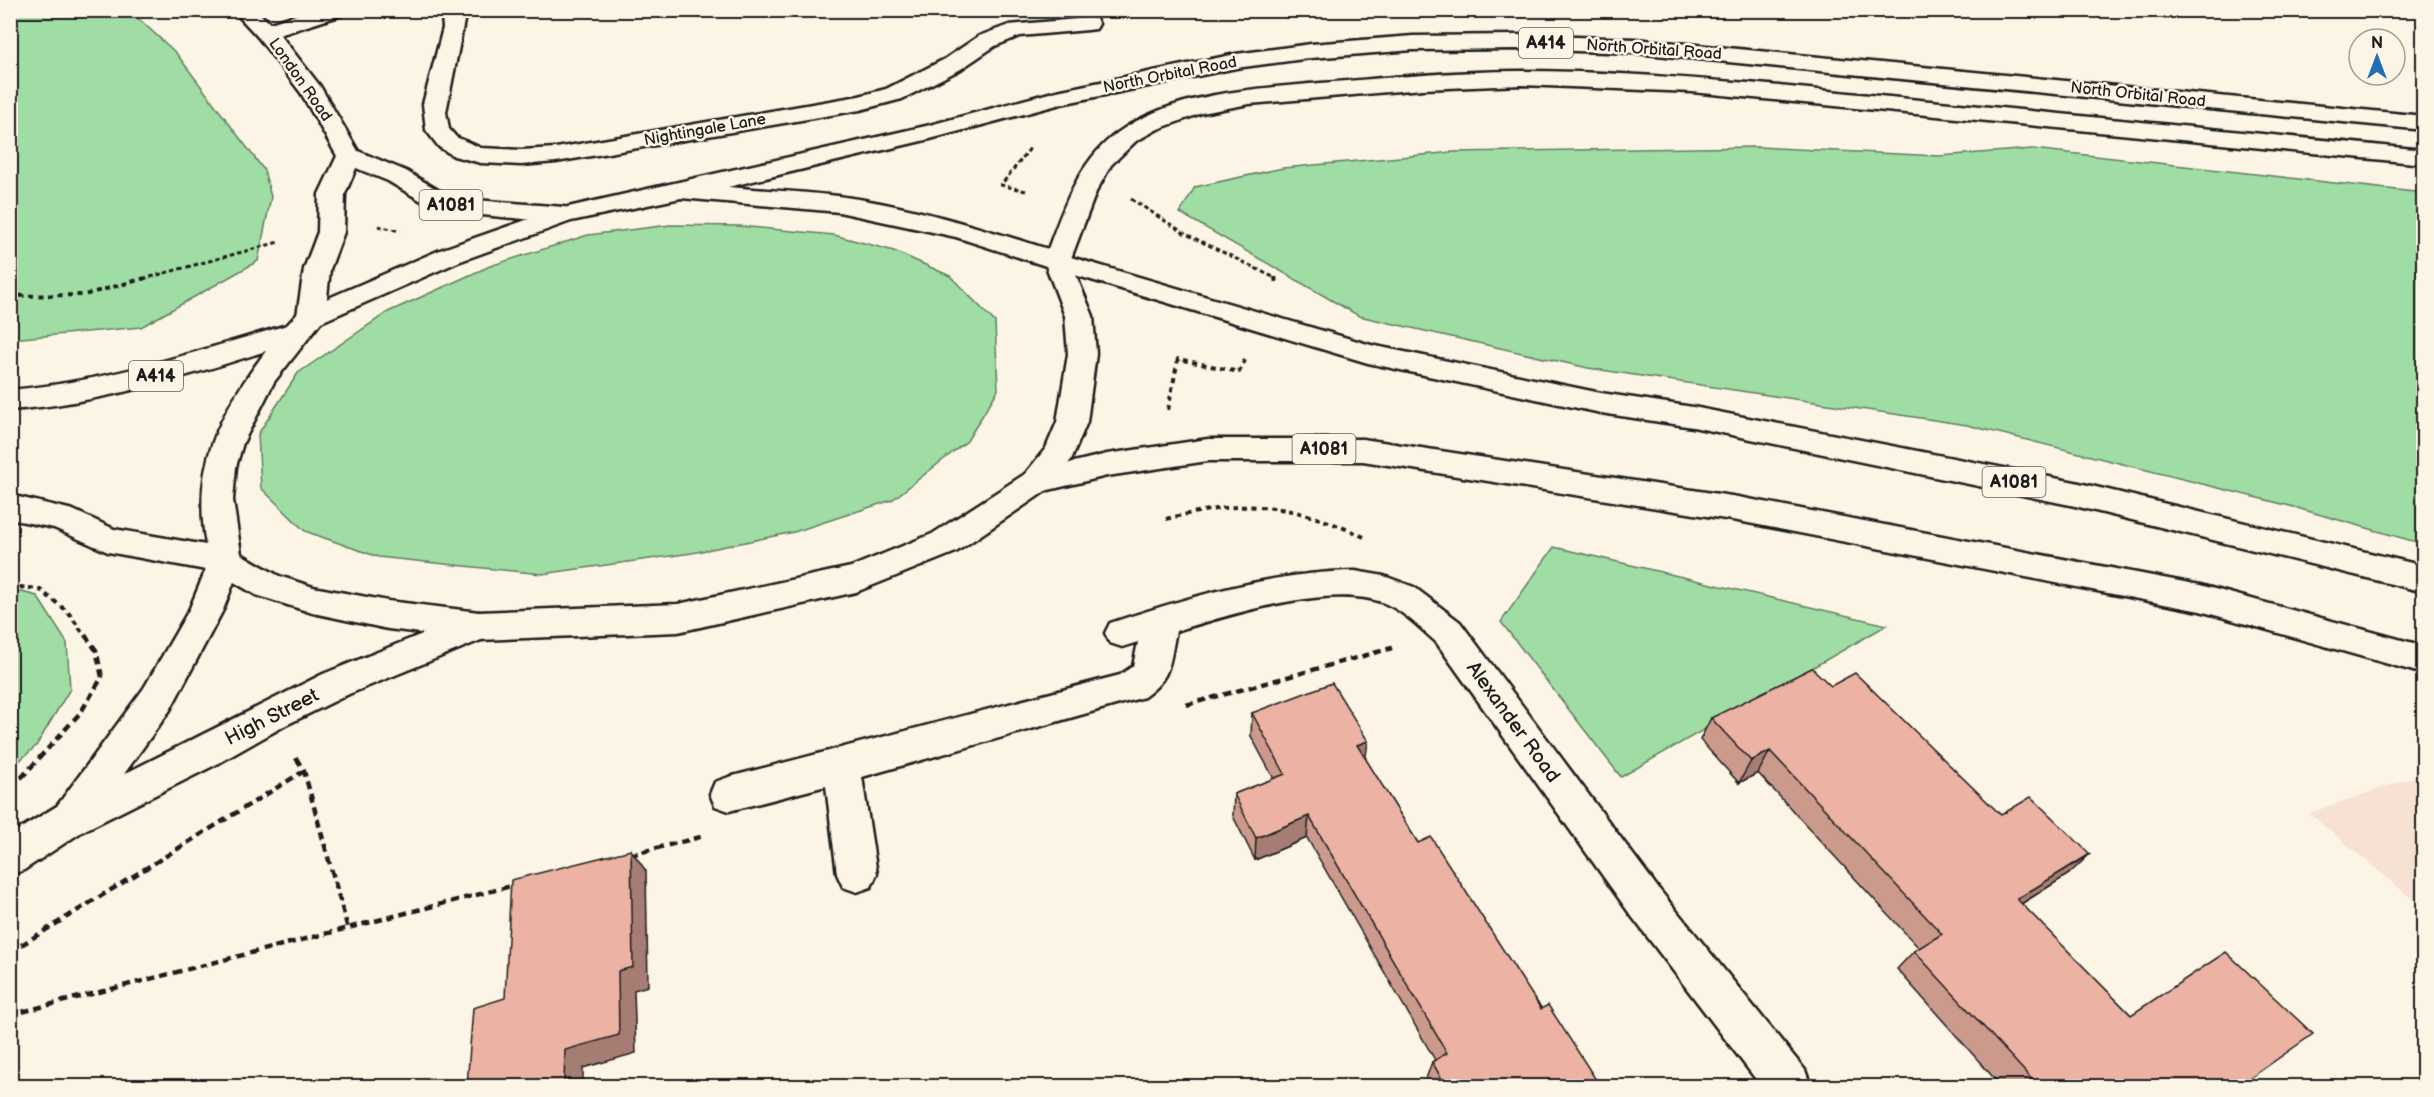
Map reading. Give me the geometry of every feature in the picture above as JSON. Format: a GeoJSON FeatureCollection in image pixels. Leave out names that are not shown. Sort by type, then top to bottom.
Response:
{"type":"FeatureCollection","features":[{"type":"Feature","properties":{"kind":"main road","name":"London Road"},"geometry":{"type":"LineString","coordinates":[[243,10],[266,32],[312,91],[349,156]]}},
{"type":"Feature","properties":{"kind":"main road"},"geometry":{"type":"LineString","coordinates":[[266,32],[334,10]]}},
{"type":"Feature","properties":{"kind":"main road","name":"Nightingale Lane"},"geometry":{"type":"LineString","coordinates":[[448,10],[455,24],[434,111],[438,134],[454,148],[510,159],[556,155],[860,103],[894,94],[953,64],[987,41],[1007,34],[1088,17],[1097,47]]}},
{"type":"Feature","properties":{"kind":"main road","name":"North Orbital Road"},"geometry":{"type":"LineString","coordinates":[[564,215],[681,190],[1150,77],[1311,51],[1413,43],[1518,42],[1635,46],[2424,123]]}},
{"type":"Feature","properties":{"kind":"main road","name":"North Orbital Road"},"geometry":{"type":"LineString","coordinates":[[1057,261],[1090,178],[1106,155],[1127,136],[1160,119],[1213,105],[1278,94],[1372,85],[1519,78],[1702,86],[2424,157]]}},
{"type":"Feature","properties":{"kind":"main road"},"geometry":{"type":"LineString","coordinates":[[225,561],[216,494],[232,427],[251,395],[304,324],[317,269],[330,232],[332,194],[349,156]]}},
{"type":"Feature","properties":{"kind":"main road","name":"A1081"},"geometry":{"type":"LineString","coordinates":[[349,156],[397,176],[440,201],[461,207],[564,215]]}},
{"type":"Feature","properties":{"kind":"main road"},"geometry":{"type":"LineString","coordinates":[[10,507],[62,518],[108,540],[225,561],[268,586],[313,600],[388,615],[479,626],[678,618],[856,579],[944,543],[1036,482],[1060,452],[1072,422],[1082,354],[1078,316],[1057,261],[963,231],[839,204],[681,190]]}},
{"type":"Feature","properties":{"kind":"main road"},"geometry":{"type":"LineString","coordinates":[[304,324],[449,256],[564,215]]}},
{"type":"Feature","properties":{"kind":"main road","name":"A1081"},"geometry":{"type":"LineString","coordinates":[[1057,261],[1368,354],[1601,403],[1693,417],[2075,494],[2424,579]]}},
{"type":"Feature","properties":{"kind":"main road","name":"A414"},"geometry":{"type":"LineString","coordinates":[[10,400],[90,391],[147,379],[304,324]]}},
{"type":"Feature","properties":{"kind":"main road","name":"A1081"},"geometry":{"type":"LineString","coordinates":[[1036,482],[1107,465],[1208,450],[1363,450],[1738,509],[2200,598],[2424,660]]}},
{"type":"Feature","properties":{"kind":"main road","name":"High Street"},"geometry":{"type":"LineString","coordinates":[[69,819],[158,699],[206,609],[225,561]]}},
{"type":"Feature","properties":{"kind":"main road","name":"Alexander Road"},"geometry":{"type":"LineString","coordinates":[[1122,633],[1287,589],[1322,584],[1354,584],[1384,589],[1412,601],[1448,632],[1644,901],[1789,1086]]}},
{"type":"Feature","properties":{"kind":"main road"},"geometry":{"type":"LineString","coordinates":[[729,794],[1131,687],[1149,674],[1160,623]]}},
{"type":"Feature","properties":{"kind":"main road","name":"High Street"},"geometry":{"type":"LineString","coordinates":[[10,857],[69,819],[336,684],[479,626]]}},
{"type":"Feature","properties":{"kind":"main road"},"geometry":{"type":"LineString","coordinates":[[842,765],[857,874]]}},
{"type":"Feature","properties":{"kind":"path"},"geometry":{"type":"LineString","coordinates":[[1026,191],[1001,185],[1037,139]]}},
{"type":"Feature","properties":{"kind":"path"},"geometry":{"type":"LineString","coordinates":[[1131,199],[1160,220],[1213,251],[1276,278],[1276,287]]}},
{"type":"Feature","properties":{"kind":"path"},"geometry":{"type":"LineString","coordinates":[[10,296],[84,295],[287,240]]}},
{"type":"Feature","properties":{"kind":"path"},"geometry":{"type":"LineString","coordinates":[[1167,414],[1178,359],[1239,372],[1248,355]]}},
{"type":"Feature","properties":{"kind":"path"},"geometry":{"type":"LineString","coordinates":[[1166,519],[1240,504],[1297,508],[1333,521],[1372,541]]}},
{"type":"Feature","properties":{"kind":"path"},"geometry":{"type":"LineString","coordinates":[[10,586],[39,589],[67,611],[96,650],[102,677],[81,712],[22,777],[10,785]]}},
{"type":"Feature","properties":{"kind":"path"},"geometry":{"type":"LineString","coordinates":[[10,952],[304,771],[348,929]]}},
{"type":"Feature","properties":{"kind":"shaded area"},"geometry":{"type":"Polygon","coordinates":[[[2414,777],[2423,780],[2423,908],[2309,813],[2414,777]]]}},
{"type":"Feature","properties":{"kind":"green space"},"geometry":{"type":"Polygon","coordinates":[[[11,10],[130,11],[176,53],[264,170],[271,197],[258,261],[141,327],[11,339],[11,10]]]}},
{"type":"Feature","properties":{"kind":"green space"},"geometry":{"type":"Polygon","coordinates":[[[1757,147],[1939,156],[2033,149],[2423,193],[2423,544],[2290,506],[1967,425],[1588,368],[1359,316],[1180,213],[1195,187],[1283,168],[1453,152],[1757,147]]]}},
{"type":"Feature","properties":{"kind":"green space"},"geometry":{"type":"Polygon","coordinates":[[[670,225],[739,226],[834,235],[894,251],[950,276],[995,322],[998,390],[967,441],[892,500],[794,532],[692,553],[542,574],[378,557],[305,531],[261,488],[258,434],[298,373],[388,312],[490,266],[588,235],[670,225]]]}},
{"type":"Feature","properties":{"kind":"green space"},"geometry":{"type":"Polygon","coordinates":[[[1554,547],[1887,625],[1621,777],[1501,622],[1554,547]]]}},
{"type":"Feature","properties":{"kind":"green space"},"geometry":{"type":"Polygon","coordinates":[[[10,589],[37,596],[67,643],[70,689],[36,746],[11,768],[10,589]]]}},
{"type":"Feature","properties":{"kind":"building"},"geometry":{"type":"Polygon","coordinates":[[[1812,668],[1831,686],[1855,673],[2001,815],[2031,797],[2090,854],[2017,899],[2131,1015],[2226,952],[2313,1034],[2239,1086],[2038,1086],[1914,951],[1942,934],[1770,751],[1751,761],[1711,718],[1812,668]]]}},
{"type":"Feature","properties":{"kind":"building"},"geometry":{"type":"Polygon","coordinates":[[[1332,683],[1368,741],[1357,745],[1418,843],[1431,837],[1541,1009],[1548,1005],[1600,1086],[1446,1086],[1432,1062],[1447,1053],[1309,816],[1256,838],[1234,794],[1285,774],[1252,713],[1332,683]]]}},
{"type":"Feature","properties":{"kind":"building"},"geometry":{"type":"Polygon","coordinates":[[[631,850],[633,967],[618,971],[619,1035],[565,1050],[564,1083],[553,1086],[467,1086],[473,1008],[505,998],[511,880],[631,850]]]}}]}
